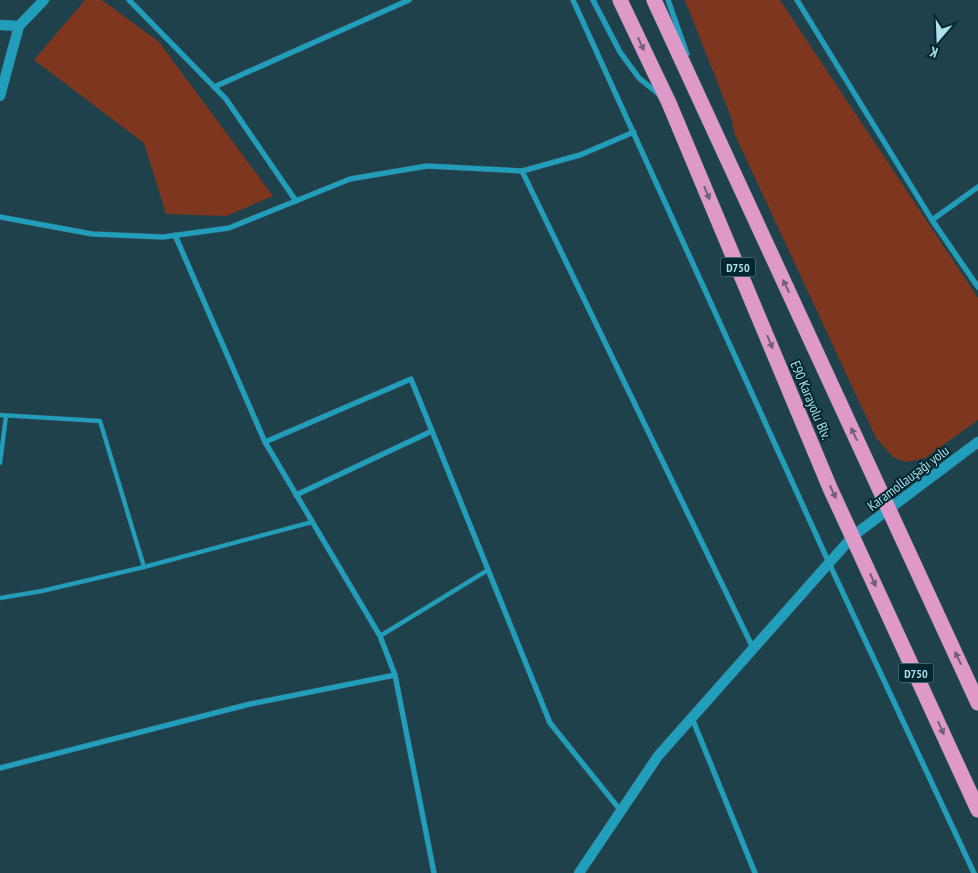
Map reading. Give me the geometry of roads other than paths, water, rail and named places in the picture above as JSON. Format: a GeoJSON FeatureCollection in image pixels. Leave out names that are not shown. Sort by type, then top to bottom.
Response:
{"type":"FeatureCollection","features":[{"type":"Feature","properties":{"kind":"highway","name":"E90 Karayolu Blv."},"geometry":{"type":"LineString","coordinates":[[620,0],[669,103],[829,485],[978,810]]}},
{"type":"Feature","properties":{"kind":"highway","name":"E90 Karayolu Blv."},"geometry":{"type":"LineString","coordinates":[[654,0],[978,702]]}},
{"type":"Feature","properties":{"kind":"street"},"geometry":{"type":"LineString","coordinates":[[0,96],[19,26],[44,0]]}},
{"type":"Feature","properties":{"kind":"street"},"geometry":{"type":"LineString","coordinates":[[129,0],[226,99],[296,201]]}},
{"type":"Feature","properties":{"kind":"street"},"geometry":{"type":"LineString","coordinates":[[214,87],[409,0]]}},
{"type":"Feature","properties":{"kind":"street"},"geometry":{"type":"LineString","coordinates":[[573,0],[829,563],[974,873]]}},
{"type":"Feature","properties":{"kind":"street"},"geometry":{"type":"LineString","coordinates":[[593,0],[620,52],[638,78],[669,103]]}},
{"type":"Feature","properties":{"kind":"street"},"geometry":{"type":"LineString","coordinates":[[668,0],[709,118]]}},
{"type":"Feature","properties":{"kind":"street"},"geometry":{"type":"LineString","coordinates":[[797,0],[932,220],[978,287]]}},
{"type":"Feature","properties":{"kind":"street"},"geometry":{"type":"LineString","coordinates":[[0,25],[19,26]]}},
{"type":"Feature","properties":{"kind":"street"},"geometry":{"type":"LineString","coordinates":[[0,217],[92,234],[163,237],[229,228],[350,179],[427,166],[522,171],[580,155],[634,132]]}},
{"type":"Feature","properties":{"kind":"street"},"geometry":{"type":"LineString","coordinates":[[522,171],[754,648]]}},
{"type":"Feature","properties":{"kind":"street"},"geometry":{"type":"LineString","coordinates":[[932,220],[978,187]]}},
{"type":"Feature","properties":{"kind":"street"},"geometry":{"type":"LineString","coordinates":[[175,235],[265,442],[380,636],[395,675],[434,873]]}},
{"type":"Feature","properties":{"kind":"street"},"geometry":{"type":"LineString","coordinates":[[265,442],[411,380],[550,723],[621,811]]}},
{"type":"Feature","properties":{"kind":"street"},"geometry":{"type":"LineString","coordinates":[[296,495],[432,431]]}},
{"type":"Feature","properties":{"kind":"street","name":"Karamollauşağı yolu"},"geometry":{"type":"LineString","coordinates":[[583,871],[658,756],[853,536],[978,442]]}},
{"type":"Feature","properties":{"kind":"street"},"geometry":{"type":"LineString","coordinates":[[0,768],[250,704],[395,675]]}},
{"type":"Feature","properties":{"kind":"street"},"geometry":{"type":"LineString","coordinates":[[692,718],[755,873]]}},
{"type":"Feature","properties":{"kind":"lane"},"geometry":{"type":"LineString","coordinates":[[0,415],[100,421],[144,567]]}},
{"type":"Feature","properties":{"kind":"lane"},"geometry":{"type":"LineString","coordinates":[[0,464],[6,416]]}},
{"type":"Feature","properties":{"kind":"lane"},"geometry":{"type":"LineString","coordinates":[[0,598],[42,591],[144,567],[312,522]]}},
{"type":"Feature","properties":{"kind":"lane"},"geometry":{"type":"LineString","coordinates":[[380,636],[488,570]]}}]}
